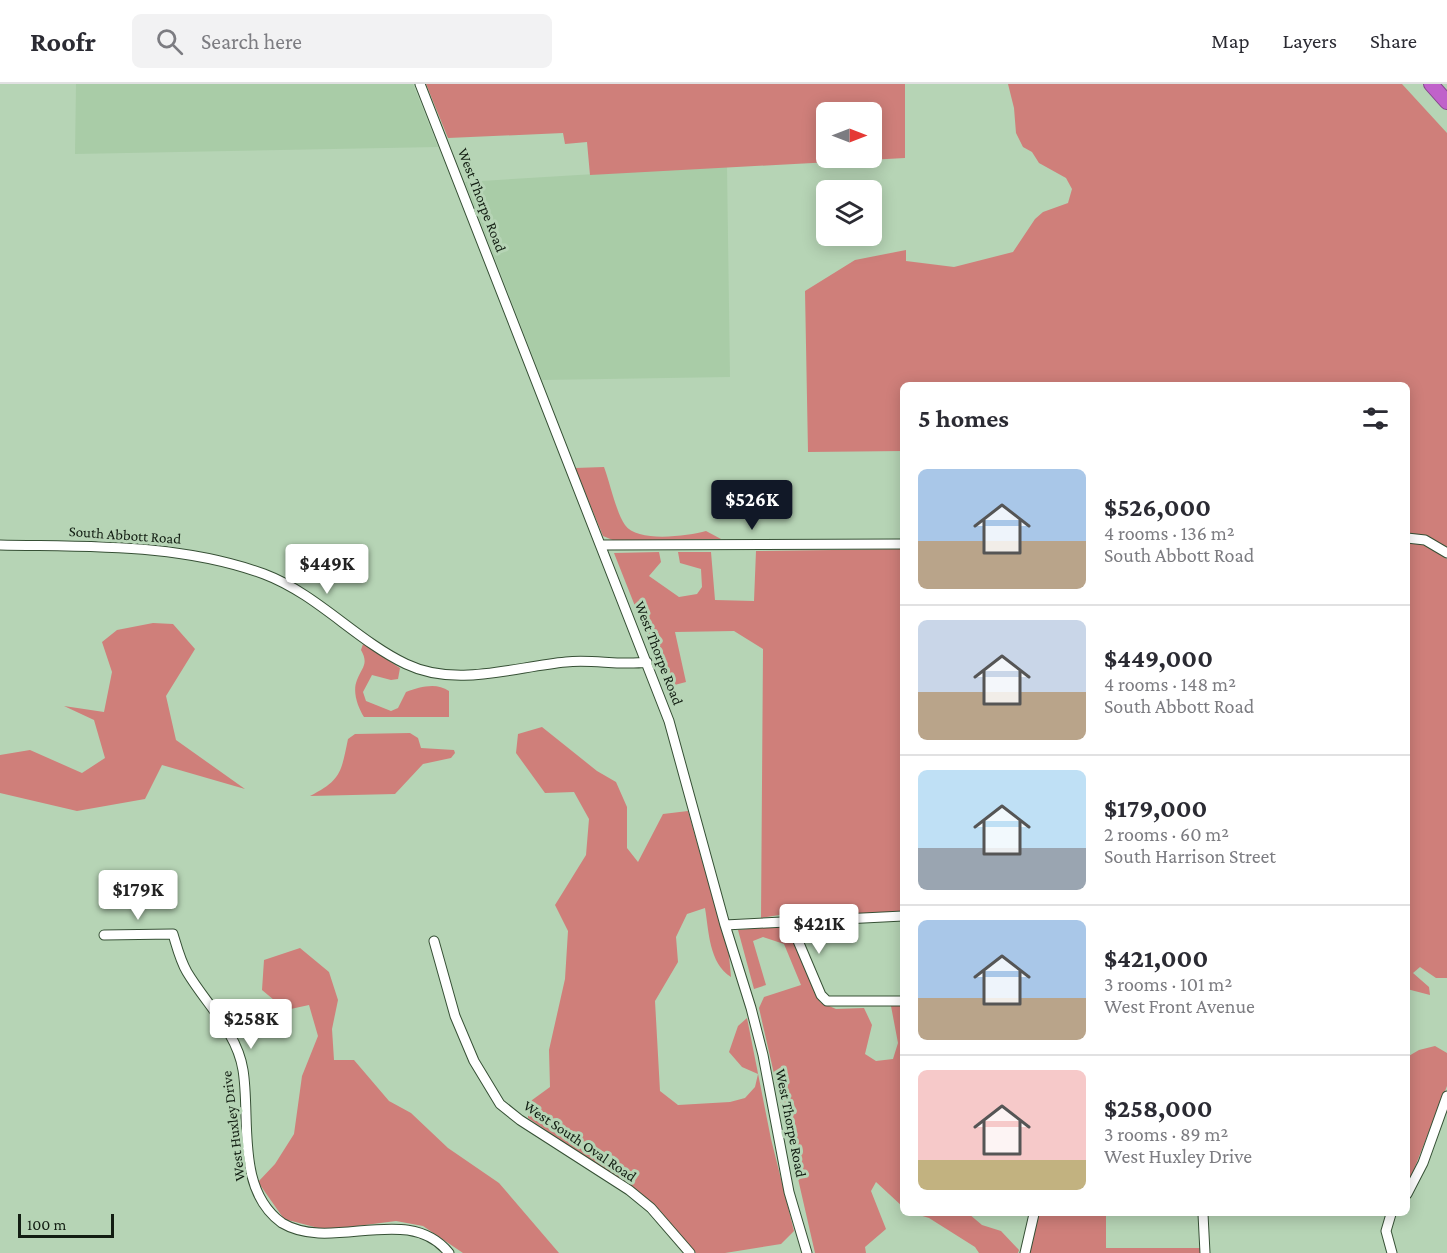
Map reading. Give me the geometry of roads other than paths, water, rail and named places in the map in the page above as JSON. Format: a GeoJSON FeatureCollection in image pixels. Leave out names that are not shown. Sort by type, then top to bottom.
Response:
{"type":"FeatureCollection","features":[{"type":"Feature","properties":{"kind":"highway"},"geometry":{"type":"LineString","coordinates":[[1431,84],[1447,102]]}},
{"type":"Feature","properties":{"kind":"street","name":"West Thorpe Road"},"geometry":{"type":"LineString","coordinates":[[420,84],[647,662],[683,769],[725,925],[761,1046],[789,1192],[807,1253]]}},
{"type":"Feature","properties":{"kind":"street"},"geometry":{"type":"LineString","coordinates":[[1410,538],[1425,540],[1447,553]]}},
{"type":"Feature","properties":{"kind":"street"},"geometry":{"type":"LineString","coordinates":[[602,546],[900,544]]}},
{"type":"Feature","properties":{"kind":"street","name":"South Abbott Road"},"geometry":{"type":"LineString","coordinates":[[0,545],[127,548],[179,553],[228,563],[289,586],[403,663],[427,673],[468,676],[567,662],[647,662]]}},
{"type":"Feature","properties":{"kind":"street"},"geometry":{"type":"LineString","coordinates":[[725,925],[900,916]]}},
{"type":"Feature","properties":{"kind":"street"},"geometry":{"type":"LineString","coordinates":[[790,922],[821,995],[827,1001],[900,1001]]}},
{"type":"Feature","properties":{"kind":"street","name":"West Huxley Drive"},"geometry":{"type":"LineString","coordinates":[[104,935],[173,934],[186,970],[237,1048],[243,1069],[249,1158],[255,1188],[265,1208],[283,1223],[306,1235],[331,1236],[413,1231],[441,1243],[449,1253]]}},
{"type":"Feature","properties":{"kind":"street","name":"West South Oval Road"},"geometry":{"type":"LineString","coordinates":[[434,941],[455,1016],[474,1061],[500,1104],[520,1120],[629,1190],[651,1208],[690,1253]]}},
{"type":"Feature","properties":{"kind":"street"},"geometry":{"type":"LineString","coordinates":[[1410,1188],[1423,1163],[1447,1096]]}},
{"type":"Feature","properties":{"kind":"street"},"geometry":{"type":"LineString","coordinates":[[1025,1253],[1034,1216]]}},
{"type":"Feature","properties":{"kind":"street"},"geometry":{"type":"LineString","coordinates":[[1203,1216],[1205,1253]]}},
{"type":"Feature","properties":{"kind":"street"},"geometry":{"type":"LineString","coordinates":[[1390,1216],[1386,1231],[1392,1253]]}}]}
